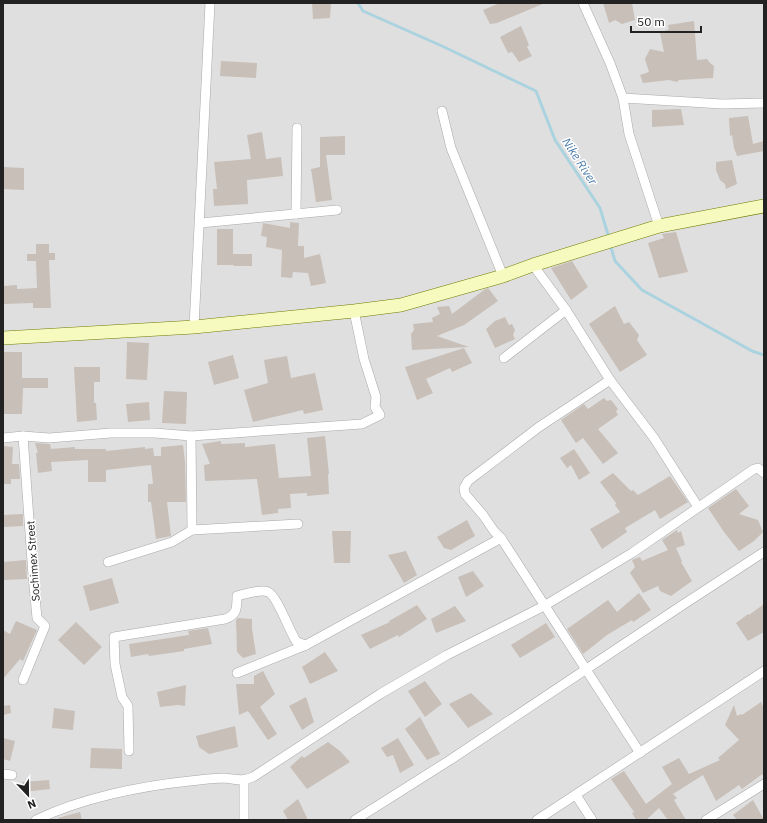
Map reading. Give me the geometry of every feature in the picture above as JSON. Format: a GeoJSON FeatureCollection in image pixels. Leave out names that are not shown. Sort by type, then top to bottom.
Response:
{"type":"FeatureCollection","features":[{"type":"Feature","properties":{"kind":"main road"},"geometry":{"type":"LineString","coordinates":[[3,338],[194,327],[401,305],[503,276],[533,265],[659,226],[764,206]]}},
{"type":"Feature","properties":{"kind":"street"},"geometry":{"type":"LineString","coordinates":[[194,327],[210,3]]}},
{"type":"Feature","properties":{"kind":"street"},"geometry":{"type":"LineString","coordinates":[[583,3],[610,63],[623,98],[629,134],[659,226]]}},
{"type":"Feature","properties":{"kind":"street"},"geometry":{"type":"LineString","coordinates":[[623,98],[722,104],[764,103]]}},
{"type":"Feature","properties":{"kind":"street"},"geometry":{"type":"LineString","coordinates":[[442,111],[451,148],[503,276]]}},
{"type":"Feature","properties":{"kind":"street"},"geometry":{"type":"LineString","coordinates":[[296,214],[297,128]]}},
{"type":"Feature","properties":{"kind":"street"},"geometry":{"type":"LineString","coordinates":[[200,223],[337,210]]}},
{"type":"Feature","properties":{"kind":"street"},"geometry":{"type":"LineString","coordinates":[[533,265],[566,310],[610,380],[654,438],[698,507]]}},
{"type":"Feature","properties":{"kind":"street"},"geometry":{"type":"LineString","coordinates":[[504,358],[566,310]]}},
{"type":"Feature","properties":{"kind":"street"},"geometry":{"type":"LineString","coordinates":[[3,438],[24,436],[49,438],[133,433],[191,436],[351,426],[362,424],[380,416],[376,407],[376,396],[364,359],[354,311]]}},
{"type":"Feature","properties":{"kind":"street"},"geometry":{"type":"LineString","coordinates":[[610,380],[539,427],[468,481],[464,485],[464,490],[465,494],[501,538],[640,753]]}},
{"type":"Feature","properties":{"kind":"street","name":"Sochimex Street"},"geometry":{"type":"LineString","coordinates":[[23,680],[45,626],[38,618],[33,575],[24,436]]}},
{"type":"Feature","properties":{"kind":"street"},"geometry":{"type":"LineString","coordinates":[[191,436],[192,530]]}},
{"type":"Feature","properties":{"kind":"street"},"geometry":{"type":"LineString","coordinates":[[36,820],[91,799],[138,789],[208,779],[223,778],[244,780],[253,777],[394,686],[448,655],[544,606],[632,553],[754,469],[758,468],[764,473]]}},
{"type":"Feature","properties":{"kind":"street"},"geometry":{"type":"LineString","coordinates":[[108,562],[172,542],[192,530],[298,524]]}},
{"type":"Feature","properties":{"kind":"street"},"geometry":{"type":"LineString","coordinates":[[237,673],[306,645],[501,538]]}},
{"type":"Feature","properties":{"kind":"street"},"geometry":{"type":"LineString","coordinates":[[355,820],[450,760],[764,552]]}},
{"type":"Feature","properties":{"kind":"street"},"geometry":{"type":"LineString","coordinates":[[129,752],[128,706],[122,697],[115,664],[114,637],[225,619],[231,617],[234,613],[237,606],[237,596],[264,591],[269,592],[275,597],[296,641],[306,645]]}},
{"type":"Feature","properties":{"kind":"street"},"geometry":{"type":"LineString","coordinates":[[537,820],[764,671]]}},
{"type":"Feature","properties":{"kind":"street"},"geometry":{"type":"LineString","coordinates":[[244,780],[244,820]]}},
{"type":"Feature","properties":{"kind":"street"},"geometry":{"type":"LineString","coordinates":[[706,820],[764,784]]}},
{"type":"Feature","properties":{"kind":"street"},"geometry":{"type":"LineString","coordinates":[[576,795],[592,820]]}},
{"type":"Feature","properties":{"kind":"shaded area"},"geometry":{"type":"Polygon","coordinates":[[[3,3],[764,3],[764,820],[3,820],[3,3]]]}},
{"type":"Feature","properties":{"kind":"building"},"geometry":{"type":"Polygon","coordinates":[[[312,3],[331,3],[330,18],[313,19],[312,3]]]}},
{"type":"Feature","properties":{"kind":"building"},"geometry":{"type":"Polygon","coordinates":[[[500,3],[545,3],[497,23],[490,24],[483,10],[500,3]]]}},
{"type":"Feature","properties":{"kind":"building"},"geometry":{"type":"Polygon","coordinates":[[[603,3],[632,3],[635,20],[622,24],[615,20],[609,23],[603,3]]]}},
{"type":"Feature","properties":{"kind":"building"},"geometry":{"type":"Polygon","coordinates":[[[694,21],[697,60],[707,59],[714,66],[713,78],[679,80],[677,82],[669,80],[643,83],[640,75],[649,72],[645,59],[650,49],[664,52],[660,33],[669,29],[668,25],[694,21]]]}},
{"type":"Feature","properties":{"kind":"building"},"geometry":{"type":"Polygon","coordinates":[[[521,26],[529,45],[527,47],[532,56],[519,62],[512,52],[508,53],[500,37],[521,26]]]}},
{"type":"Feature","properties":{"kind":"building"},"geometry":{"type":"Polygon","coordinates":[[[221,61],[257,63],[256,78],[220,76],[221,61]]]}},
{"type":"Feature","properties":{"kind":"building"},"geometry":{"type":"Polygon","coordinates":[[[681,109],[684,125],[652,127],[652,110],[681,109]]]}},
{"type":"Feature","properties":{"kind":"building"},"geometry":{"type":"Polygon","coordinates":[[[748,116],[753,144],[764,141],[764,151],[737,156],[732,135],[730,136],[729,118],[748,116]]]}},
{"type":"Feature","properties":{"kind":"building"},"geometry":{"type":"Polygon","coordinates":[[[262,132],[266,159],[281,157],[283,176],[247,180],[248,204],[214,206],[213,189],[217,189],[214,162],[251,159],[247,135],[262,132]]]}},
{"type":"Feature","properties":{"kind":"building"},"geometry":{"type":"Polygon","coordinates":[[[345,136],[345,155],[326,155],[332,200],[316,202],[311,169],[320,167],[320,137],[345,136]]]}},
{"type":"Feature","properties":{"kind":"building"},"geometry":{"type":"Polygon","coordinates":[[[732,160],[737,184],[726,189],[725,184],[720,180],[716,170],[716,162],[732,160]]]}},
{"type":"Feature","properties":{"kind":"building"},"geometry":{"type":"Polygon","coordinates":[[[3,167],[24,168],[24,190],[3,189],[3,167]]]}},
{"type":"Feature","properties":{"kind":"building"},"geometry":{"type":"Polygon","coordinates":[[[290,222],[299,223],[298,246],[304,246],[304,258],[320,254],[326,283],[311,286],[308,273],[293,272],[292,278],[281,277],[282,250],[266,247],[267,237],[261,236],[263,223],[290,228],[290,222]]]}},
{"type":"Feature","properties":{"kind":"building"},"geometry":{"type":"Polygon","coordinates":[[[217,229],[233,229],[233,254],[252,254],[252,266],[217,265],[217,229]]]}},
{"type":"Feature","properties":{"kind":"building"},"geometry":{"type":"Polygon","coordinates":[[[676,232],[688,272],[659,278],[648,243],[664,238],[662,234],[676,232]]]}},
{"type":"Feature","properties":{"kind":"building"},"geometry":{"type":"Polygon","coordinates":[[[36,244],[49,244],[49,253],[55,253],[55,260],[49,260],[51,308],[33,308],[33,303],[3,304],[3,286],[17,285],[17,289],[37,288],[36,261],[27,261],[27,254],[36,254],[36,244]]]}},
{"type":"Feature","properties":{"kind":"building"},"geometry":{"type":"Polygon","coordinates":[[[572,261],[588,287],[571,300],[551,268],[572,261]]]}},
{"type":"Feature","properties":{"kind":"building"},"geometry":{"type":"Polygon","coordinates":[[[488,288],[498,301],[464,325],[437,336],[469,347],[412,350],[411,334],[414,330],[413,324],[433,322],[432,318],[440,314],[437,307],[449,306],[452,314],[488,288]]]}},
{"type":"Feature","properties":{"kind":"building"},"geometry":{"type":"Polygon","coordinates":[[[615,306],[624,324],[629,322],[639,335],[637,340],[647,355],[620,372],[589,324],[615,306]]]}},
{"type":"Feature","properties":{"kind":"building"},"geometry":{"type":"Polygon","coordinates":[[[505,317],[509,325],[512,324],[515,330],[513,335],[515,339],[495,348],[486,329],[495,321],[505,317]]]}},
{"type":"Feature","properties":{"kind":"building"},"geometry":{"type":"Polygon","coordinates":[[[127,342],[149,343],[147,380],[126,379],[127,342]]]}},
{"type":"Feature","properties":{"kind":"building"},"geometry":{"type":"Polygon","coordinates":[[[464,348],[472,363],[452,372],[450,368],[426,379],[433,393],[417,400],[405,367],[464,348]]]}},
{"type":"Feature","properties":{"kind":"building"},"geometry":{"type":"Polygon","coordinates":[[[3,352],[22,352],[22,378],[48,378],[48,388],[23,388],[22,414],[3,414],[3,352]]]}},
{"type":"Feature","properties":{"kind":"building"},"geometry":{"type":"Polygon","coordinates":[[[233,355],[239,378],[214,385],[208,362],[233,355]]]}},
{"type":"Feature","properties":{"kind":"building"},"geometry":{"type":"Polygon","coordinates":[[[287,356],[291,378],[315,373],[323,410],[304,414],[303,410],[253,422],[244,390],[268,383],[264,360],[287,356]]]}},
{"type":"Feature","properties":{"kind":"building"},"geometry":{"type":"Polygon","coordinates":[[[74,367],[100,367],[100,382],[94,382],[94,403],[96,403],[97,420],[77,422],[74,367]]]}},
{"type":"Feature","properties":{"kind":"building"},"geometry":{"type":"Polygon","coordinates":[[[164,391],[187,392],[186,424],[162,423],[164,391]]]}},
{"type":"Feature","properties":{"kind":"building"},"geometry":{"type":"Polygon","coordinates":[[[604,398],[607,401],[611,400],[618,409],[616,411],[618,415],[598,429],[618,453],[603,464],[583,438],[576,443],[561,420],[584,404],[588,409],[604,398]]]}},
{"type":"Feature","properties":{"kind":"building"},"geometry":{"type":"Polygon","coordinates":[[[149,402],[150,420],[128,422],[126,404],[149,402]]]}},
{"type":"Feature","properties":{"kind":"building"},"geometry":{"type":"Polygon","coordinates":[[[325,436],[329,474],[329,494],[307,496],[307,493],[290,494],[291,508],[278,509],[278,513],[262,515],[257,479],[205,481],[204,465],[210,464],[202,444],[221,441],[221,444],[245,443],[245,447],[275,444],[279,478],[311,476],[307,438],[325,436]]]}},
{"type":"Feature","properties":{"kind":"building"},"geometry":{"type":"Polygon","coordinates":[[[35,443],[50,444],[51,449],[75,447],[75,449],[106,449],[106,451],[145,447],[145,449],[153,448],[154,456],[161,456],[161,447],[183,445],[186,502],[167,502],[171,536],[156,539],[151,502],[148,502],[148,484],[153,484],[151,465],[106,470],[106,482],[88,482],[88,460],[51,462],[52,471],[38,473],[36,453],[38,453],[35,443]]]}},
{"type":"Feature","properties":{"kind":"building"},"geometry":{"type":"Polygon","coordinates":[[[3,446],[13,447],[12,464],[19,464],[20,479],[11,479],[11,484],[3,484],[3,446]]]}},
{"type":"Feature","properties":{"kind":"building"},"geometry":{"type":"Polygon","coordinates":[[[574,449],[590,473],[579,480],[571,465],[567,468],[560,458],[574,449]]]}},
{"type":"Feature","properties":{"kind":"building"},"geometry":{"type":"Polygon","coordinates":[[[613,473],[631,491],[633,490],[638,495],[670,476],[688,502],[660,519],[655,510],[625,528],[627,532],[602,549],[590,529],[620,512],[615,505],[616,503],[600,482],[613,473]]]}},
{"type":"Feature","properties":{"kind":"building"},"geometry":{"type":"Polygon","coordinates":[[[736,489],[749,506],[739,514],[758,520],[763,532],[754,541],[739,551],[708,508],[736,489]]]}},
{"type":"Feature","properties":{"kind":"building"},"geometry":{"type":"Polygon","coordinates":[[[23,514],[23,526],[3,527],[3,515],[23,514]]]}},
{"type":"Feature","properties":{"kind":"building"},"geometry":{"type":"Polygon","coordinates":[[[467,520],[475,536],[451,550],[444,548],[437,537],[467,520]]]}},
{"type":"Feature","properties":{"kind":"building"},"geometry":{"type":"Polygon","coordinates":[[[677,530],[678,533],[681,531],[685,545],[676,548],[682,561],[681,562],[692,581],[671,596],[660,591],[658,586],[643,593],[630,573],[635,567],[632,560],[640,557],[642,561],[668,550],[662,540],[677,530]]]}},
{"type":"Feature","properties":{"kind":"building"},"geometry":{"type":"Polygon","coordinates":[[[332,531],[351,531],[350,563],[334,563],[332,531]]]}},
{"type":"Feature","properties":{"kind":"building"},"geometry":{"type":"Polygon","coordinates":[[[406,551],[417,575],[404,583],[388,555],[406,551]]]}},
{"type":"Feature","properties":{"kind":"building"},"geometry":{"type":"Polygon","coordinates":[[[26,560],[27,579],[3,580],[3,562],[26,560]]]}},
{"type":"Feature","properties":{"kind":"building"},"geometry":{"type":"Polygon","coordinates":[[[473,571],[484,586],[466,597],[458,577],[473,571]]]}},
{"type":"Feature","properties":{"kind":"building"},"geometry":{"type":"Polygon","coordinates":[[[112,578],[119,603],[90,611],[83,586],[112,578]]]}},
{"type":"Feature","properties":{"kind":"building"},"geometry":{"type":"Polygon","coordinates":[[[639,593],[651,610],[633,622],[632,620],[607,635],[583,654],[567,629],[608,600],[617,612],[639,593]]]}},
{"type":"Feature","properties":{"kind":"building"},"geometry":{"type":"Polygon","coordinates":[[[764,604],[764,632],[748,641],[736,623],[764,604]]]}},
{"type":"Feature","properties":{"kind":"building"},"geometry":{"type":"Polygon","coordinates":[[[417,605],[427,619],[399,637],[398,635],[370,649],[361,635],[390,622],[389,621],[417,605]]]}},
{"type":"Feature","properties":{"kind":"building"},"geometry":{"type":"Polygon","coordinates":[[[455,606],[466,621],[436,633],[431,619],[455,606]]]}},
{"type":"Feature","properties":{"kind":"building"},"geometry":{"type":"Polygon","coordinates":[[[238,618],[252,619],[256,654],[243,658],[237,652],[236,620],[238,618]]]}},
{"type":"Feature","properties":{"kind":"building"},"geometry":{"type":"Polygon","coordinates":[[[16,621],[37,630],[23,661],[20,659],[3,679],[3,630],[10,634],[16,621]]]}},
{"type":"Feature","properties":{"kind":"building"},"geometry":{"type":"Polygon","coordinates":[[[76,622],[102,647],[84,665],[58,640],[76,622]]]}},
{"type":"Feature","properties":{"kind":"building"},"geometry":{"type":"Polygon","coordinates":[[[546,623],[555,637],[520,658],[511,645],[546,623]]]}},
{"type":"Feature","properties":{"kind":"building"},"geometry":{"type":"Polygon","coordinates":[[[208,628],[212,644],[184,649],[184,651],[131,657],[129,644],[189,635],[188,631],[208,628]]]}},
{"type":"Feature","properties":{"kind":"building"},"geometry":{"type":"Polygon","coordinates":[[[325,652],[338,671],[310,684],[302,667],[325,652]]]}},
{"type":"Feature","properties":{"kind":"building"},"geometry":{"type":"Polygon","coordinates":[[[263,671],[275,694],[260,707],[277,734],[268,740],[248,711],[239,715],[236,684],[254,684],[254,676],[263,671]]]}},
{"type":"Feature","properties":{"kind":"building"},"geometry":{"type":"Polygon","coordinates":[[[425,681],[442,704],[425,717],[408,691],[425,681]]]}},
{"type":"Feature","properties":{"kind":"building"},"geometry":{"type":"Polygon","coordinates":[[[186,685],[185,706],[178,705],[160,707],[157,692],[186,685]]]}},
{"type":"Feature","properties":{"kind":"building"},"geometry":{"type":"Polygon","coordinates":[[[471,693],[493,714],[468,728],[449,704],[471,693]]]}},
{"type":"Feature","properties":{"kind":"building"},"geometry":{"type":"Polygon","coordinates":[[[306,697],[314,722],[302,730],[289,706],[306,697]]]}},
{"type":"Feature","properties":{"kind":"building"},"geometry":{"type":"Polygon","coordinates":[[[761,702],[764,708],[764,774],[742,789],[739,785],[716,801],[703,775],[673,794],[677,798],[674,800],[686,820],[668,820],[659,808],[646,820],[636,820],[632,813],[634,812],[611,779],[624,771],[646,804],[672,784],[662,767],[679,758],[689,774],[720,760],[718,758],[739,740],[725,725],[734,705],[737,716],[742,715],[761,702]]]}},
{"type":"Feature","properties":{"kind":"building"},"geometry":{"type":"Polygon","coordinates":[[[10,705],[11,713],[3,715],[3,706],[10,705]]]}},
{"type":"Feature","properties":{"kind":"building"},"geometry":{"type":"Polygon","coordinates":[[[54,708],[75,711],[73,730],[52,728],[54,708]]]}},
{"type":"Feature","properties":{"kind":"building"},"geometry":{"type":"Polygon","coordinates":[[[420,717],[440,754],[427,760],[405,729],[420,717]]]}},
{"type":"Feature","properties":{"kind":"building"},"geometry":{"type":"Polygon","coordinates":[[[235,726],[238,747],[209,754],[199,747],[196,736],[235,726]]]}},
{"type":"Feature","properties":{"kind":"building"},"geometry":{"type":"Polygon","coordinates":[[[3,738],[15,741],[10,761],[3,759],[3,738]]]}},
{"type":"Feature","properties":{"kind":"building"},"geometry":{"type":"Polygon","coordinates":[[[398,738],[414,765],[400,773],[393,755],[387,757],[381,748],[398,738]]]}},
{"type":"Feature","properties":{"kind":"building"},"geometry":{"type":"Polygon","coordinates":[[[328,742],[340,751],[350,762],[307,789],[290,767],[302,756],[304,758],[328,742]]]}},
{"type":"Feature","properties":{"kind":"building"},"geometry":{"type":"Polygon","coordinates":[[[91,748],[122,749],[122,769],[90,768],[91,748]]]}},
{"type":"Feature","properties":{"kind":"building"},"geometry":{"type":"Polygon","coordinates":[[[49,780],[50,789],[23,792],[22,782],[49,780]]]}},
{"type":"Feature","properties":{"kind":"building"},"geometry":{"type":"Polygon","coordinates":[[[298,799],[308,820],[288,820],[283,811],[298,799]]]}},
{"type":"Feature","properties":{"kind":"building"},"geometry":{"type":"Polygon","coordinates":[[[753,800],[764,820],[737,820],[733,815],[753,800]]]}},
{"type":"Feature","properties":{"kind":"building"},"geometry":{"type":"Polygon","coordinates":[[[80,812],[82,820],[58,820],[58,818],[80,812]]]}},
{"type":"Feature","properties":{"kind":"waterway","name":"Nike River"},"geometry":{"type":"LineString","coordinates":[[358,3],[363,11],[442,46],[536,91],[555,140],[600,208],[609,238]]}},
{"type":"Feature","properties":{"kind":"waterway","name":"Nike River"},"geometry":{"type":"LineString","coordinates":[[610,244],[615,261],[642,290],[752,351],[764,355]]}}]}
